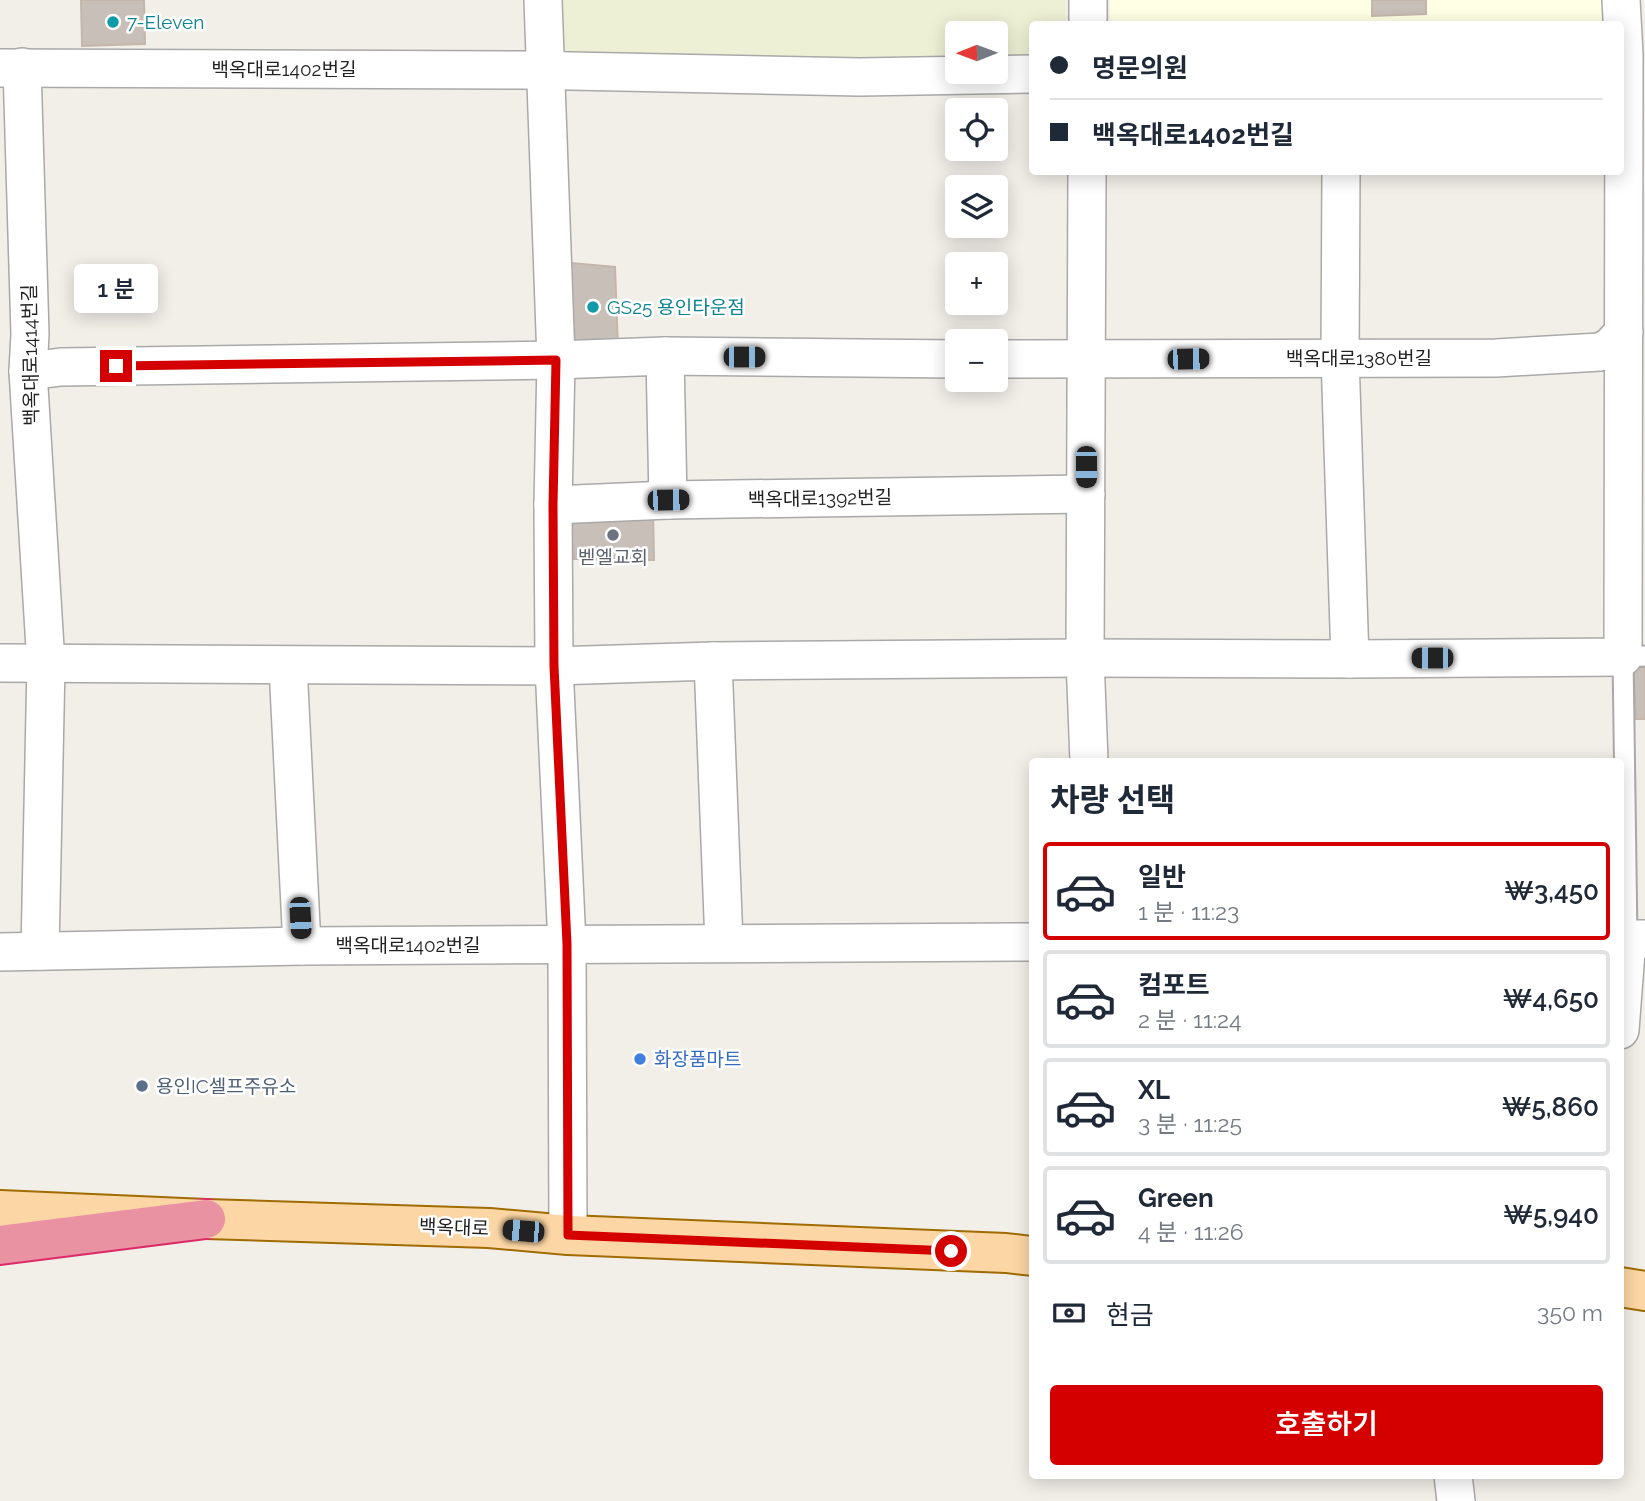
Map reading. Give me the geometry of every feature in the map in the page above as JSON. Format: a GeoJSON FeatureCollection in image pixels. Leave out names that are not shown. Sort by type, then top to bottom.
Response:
{"type":"FeatureCollection","features":[{"type":"Feature","properties":{"kind":"highway"},"geometry":{"type":"LineString","coordinates":[[0,1245],[206,1219]]}},
{"type":"Feature","properties":{"kind":"main road","name":"백옥대로"},"geometry":{"type":"LineString","coordinates":[[0,1210],[489,1228],[568,1235],[1029,1256]]}},
{"type":"Feature","properties":{"kind":"main road"},"geometry":{"type":"LineString","coordinates":[[1624,1287],[1645,1290]]}},
{"type":"Feature","properties":{"kind":"street"},"geometry":{"type":"LineString","coordinates":[[543,0],[556,360],[554,666],[567,944],[568,1235]]}},
{"type":"Feature","properties":{"kind":"street"},"geometry":{"type":"LineString","coordinates":[[1088,0],[1088,21]]}},
{"type":"Feature","properties":{"kind":"street"},"geometry":{"type":"LineString","coordinates":[[1622,0],[1622,21]]}},
{"type":"Feature","properties":{"kind":"street","name":"백옥대로1402번길"},"geometry":{"type":"LineString","coordinates":[[11,68],[545,72]]}},
{"type":"Feature","properties":{"kind":"street","name":"백옥대로1414번길"},"geometry":{"type":"LineString","coordinates":[[11,68],[30,334],[27,371],[46,664],[40,951]]}},
{"type":"Feature","properties":{"kind":"street"},"geometry":{"type":"LineString","coordinates":[[545,72],[860,77],[1029,74]]}},
{"type":"Feature","properties":{"kind":"street"},"geometry":{"type":"LineString","coordinates":[[0,663],[554,666],[713,661],[1085,657],[1350,659],[1634,656],[1634,331],[1624,101]]}},
{"type":"Feature","properties":{"kind":"street"},"geometry":{"type":"LineString","coordinates":[[1087,175],[1085,657],[1089,758]]}},
{"type":"Feature","properties":{"kind":"street"},"geometry":{"type":"LineString","coordinates":[[1341,175],[1340,357],[1350,659]]}},
{"type":"Feature","properties":{"kind":"street","name":"백옥대로1380번길"},"geometry":{"type":"LineString","coordinates":[[1086,360],[1496,358],[1600,352],[1634,331]]}},
{"type":"Feature","properties":{"kind":"street"},"geometry":{"type":"LineString","coordinates":[[27,371],[61,367],[665,356],[945,359]]}},
{"type":"Feature","properties":{"kind":"street"},"geometry":{"type":"LineString","coordinates":[[665,356],[668,500]]}},
{"type":"Feature","properties":{"kind":"street"},"geometry":{"type":"LineString","coordinates":[[1008,359],[1086,360]]}},
{"type":"Feature","properties":{"kind":"street","name":"백옥대로1392번길"},"geometry":{"type":"LineString","coordinates":[[553,505],[668,500],[1086,494]]}},
{"type":"Feature","properties":{"kind":"street"},"geometry":{"type":"LineString","coordinates":[[713,661],[724,943]]}},
{"type":"Feature","properties":{"kind":"street"},"geometry":{"type":"LineString","coordinates":[[288,666],[302,946]]}},
{"type":"Feature","properties":{"kind":"street"},"geometry":{"type":"LineString","coordinates":[[1624,997],[1631,939]]}},
{"type":"Feature","properties":{"kind":"street"},"geometry":{"type":"LineString","coordinates":[[567,944],[1029,942]]}},
{"type":"Feature","properties":{"kind":"street","name":"백옥대로1402번길"},"geometry":{"type":"LineString","coordinates":[[40,951],[567,944]]}},
{"type":"Feature","properties":{"kind":"street"},"geometry":{"type":"LineString","coordinates":[[0,952],[40,951]]}},
{"type":"Feature","properties":{"kind":"street"},"geometry":{"type":"LineString","coordinates":[[1453,1479],[1455,1501]]}},
{"type":"Feature","properties":{"kind":"lane"},"geometry":{"type":"LineString","coordinates":[[1631,939],[1634,656]]}},
{"type":"Feature","properties":{"kind":"shaded area"},"geometry":{"type":"Polygon","coordinates":[[[552,0],[1065,0],[1065,21],[1029,21],[1029,65],[1008,65],[1008,21],[945,21],[945,65],[554,64],[552,0]]]}},
{"type":"Feature","properties":{"kind":"shaded area"},"geometry":{"type":"Polygon","coordinates":[[[1110,0],[1613,0],[1614,21],[1110,21],[1110,0]]]}},
{"type":"Feature","properties":{"kind":"building","name":"7-Eleven"},"geometry":{"type":"Polygon","coordinates":[[[81,0],[144,0],[145,44],[82,46],[81,0]]]}},
{"type":"Feature","properties":{"kind":"building"},"geometry":{"type":"Polygon","coordinates":[[[1372,0],[1426,0],[1426,14],[1372,16],[1372,0]]]}},
{"type":"Feature","properties":{"kind":"building","name":"GS25 용인타운점"},"geometry":{"type":"Polygon","coordinates":[[[571,263],[615,267],[618,348],[569,350],[571,263]]]}},
{"type":"Feature","properties":{"kind":"building","name":"벧엘교회"},"geometry":{"type":"Polygon","coordinates":[[[653,508],[654,560],[574,559],[569,511],[653,508]]]}},
{"type":"Feature","properties":{"kind":"building"},"geometry":{"type":"Polygon","coordinates":[[[1645,663],[1645,719],[1636,719],[1633,664],[1645,663]]]}},
{"type":"Feature","properties":{"kind":"place","name":"7-Eleven"},"geometry":{"type":"Point","coordinates":[113,22]}},
{"type":"Feature","properties":{"kind":"place","name":"GS25 용인타운점"},"geometry":{"type":"Point","coordinates":[593,307]}},
{"type":"Feature","properties":{"kind":"place","name":"벧엘교회"},"geometry":{"type":"Point","coordinates":[613,535]}},
{"type":"Feature","properties":{"kind":"place","name":"화장품마트"},"geometry":{"type":"Point","coordinates":[640,1059]}},
{"type":"Feature","properties":{"kind":"place","name":"용인IC셀프주유소"},"geometry":{"type":"Point","coordinates":[142,1086]}},
{"type":"Feature","properties":{"kind":"route"},"geometry":{"type":"LineString","coordinates":[[116,366],[556,360],[554,666],[567,944],[568,1235],[951,1251]]}}]}
